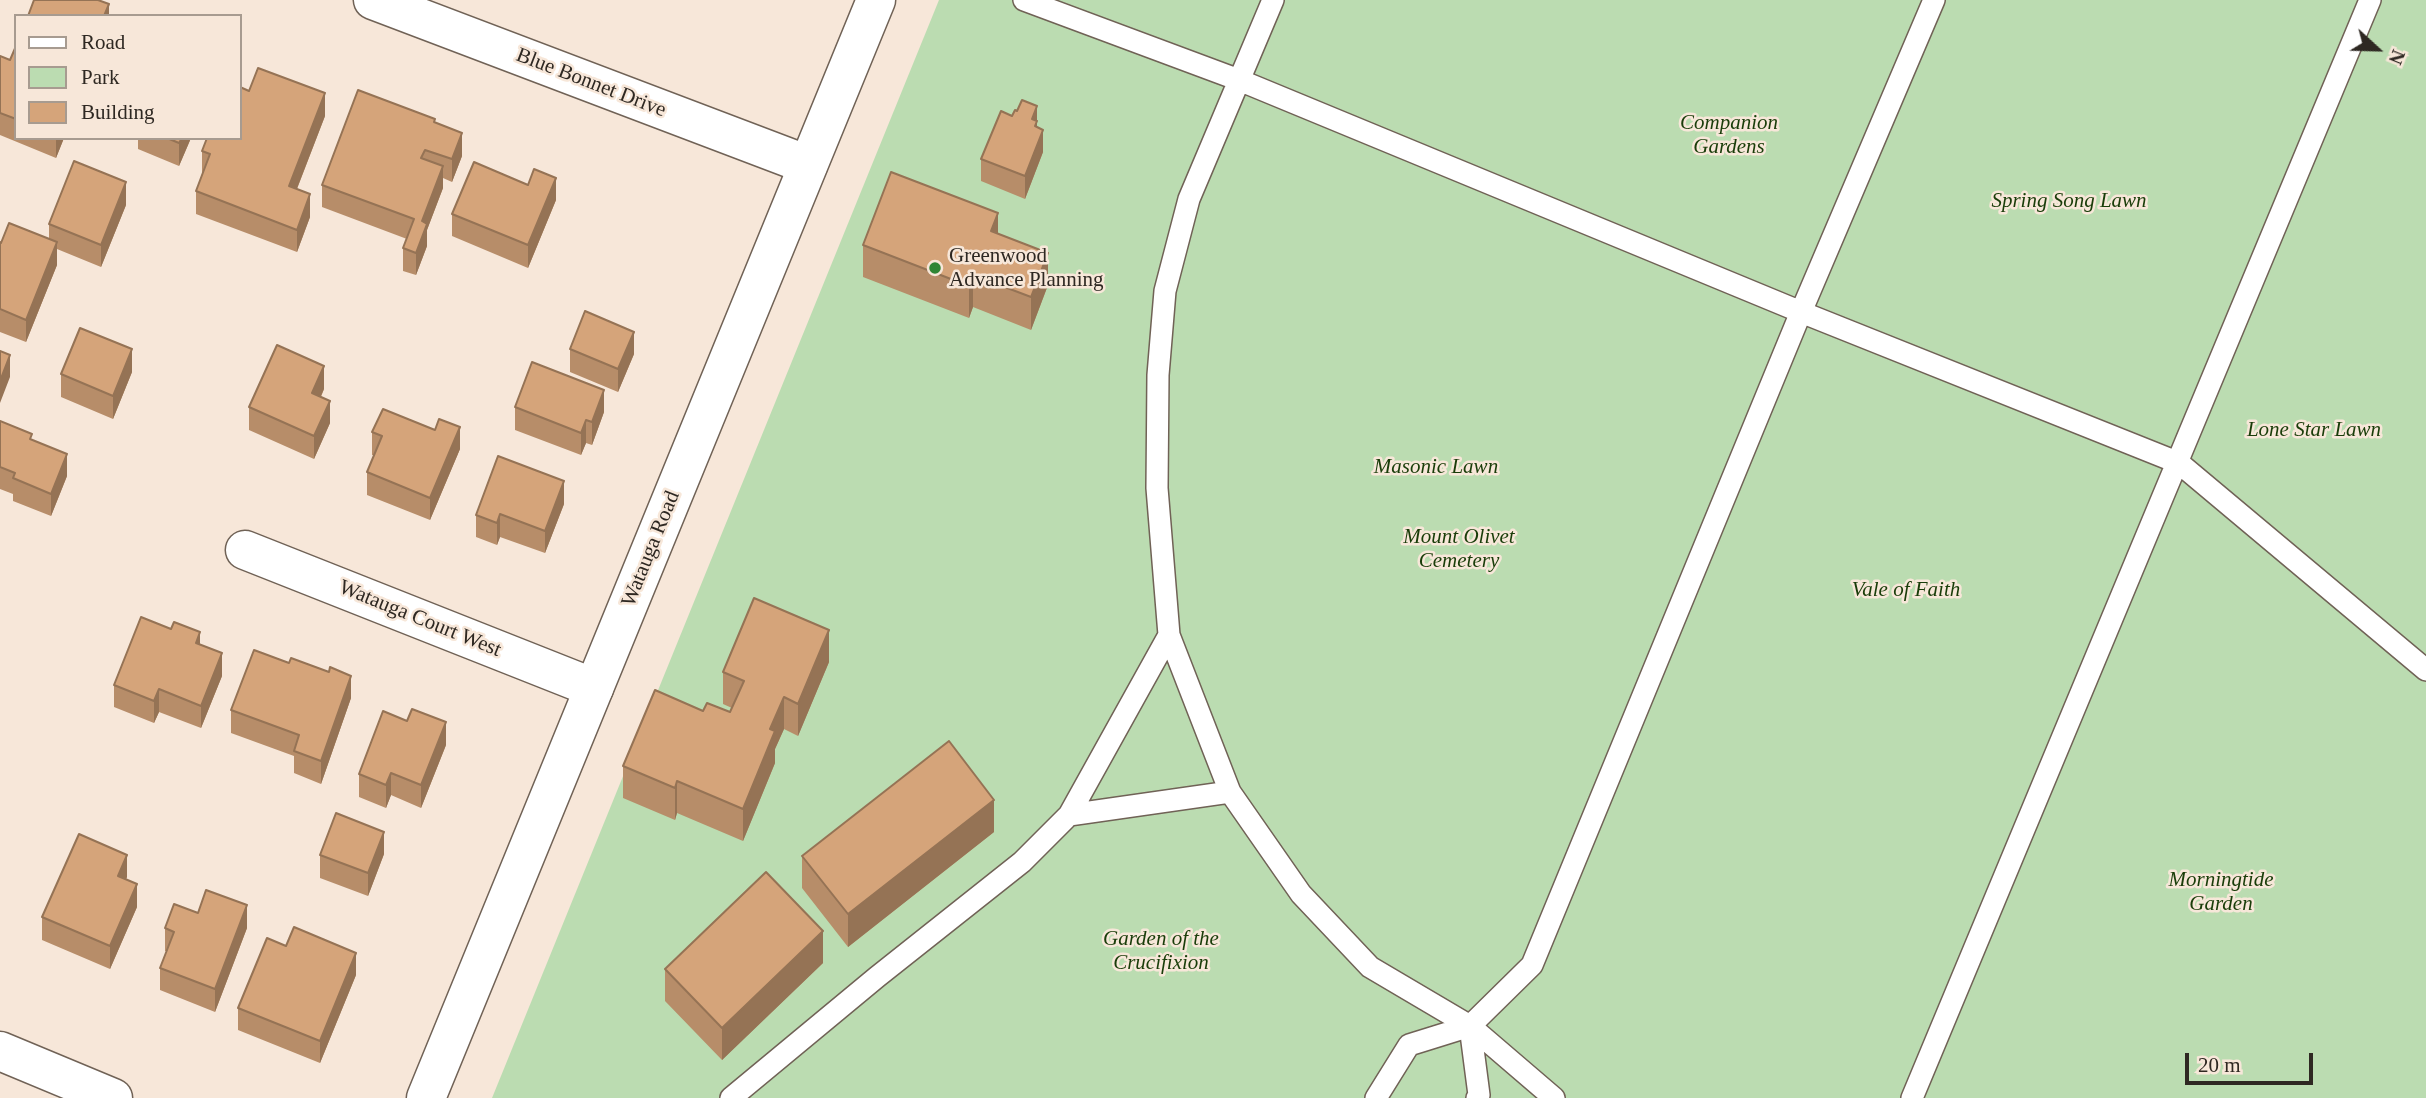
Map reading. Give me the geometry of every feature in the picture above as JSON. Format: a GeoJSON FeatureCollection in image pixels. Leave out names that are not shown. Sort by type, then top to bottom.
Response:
{"type":"FeatureCollection","features":[{"type":"Feature","properties":{"kind":"street","name":"Blue Bonnet Drive"},"geometry":{"type":"LineString","coordinates":[[373,0],[808,165]]}},
{"type":"Feature","properties":{"kind":"street","name":"Watauga Road"},"geometry":{"type":"LineString","coordinates":[[426,1098],[876,0]]}},
{"type":"Feature","properties":{"kind":"street","name":"Watauga Court West"},"geometry":{"type":"LineString","coordinates":[[245,550],[594,688]]}},
{"type":"Feature","properties":{"kind":"street"},"geometry":{"type":"LineString","coordinates":[[0,1051],[113,1098]]}},
{"type":"Feature","properties":{"kind":"lane"},"geometry":{"type":"LineString","coordinates":[[1024,0],[1239,80],[1801,312],[2179,463],[2426,670]]}},
{"type":"Feature","properties":{"kind":"lane"},"geometry":{"type":"LineString","coordinates":[[1273,0],[1189,199],[1165,291],[1158,374],[1157,488],[1169,635],[1230,792],[1301,894],[1370,967],[1470,1026],[1553,1098]]}},
{"type":"Feature","properties":{"kind":"lane"},"geometry":{"type":"LineString","coordinates":[[1376,1098],[1409,1045],[1470,1026],[1532,965],[1801,312],[1934,0]]}},
{"type":"Feature","properties":{"kind":"lane"},"geometry":{"type":"LineString","coordinates":[[1912,1098],[2370,0]]}},
{"type":"Feature","properties":{"kind":"lane"},"geometry":{"type":"LineString","coordinates":[[731,1098],[1022,862],[1069,815],[1169,635]]}},
{"type":"Feature","properties":{"kind":"lane"},"geometry":{"type":"LineString","coordinates":[[1069,815],[1230,792]]}},
{"type":"Feature","properties":{"kind":"lane"},"geometry":{"type":"LineString","coordinates":[[1470,1026],[1479,1095],[1477,1098]]}},
{"type":"Feature","properties":{"kind":"green space","name":"Mount Olivet Cemetery"},"geometry":{"type":"Polygon","coordinates":[[[939,0],[2426,0],[2426,1098],[492,1098],[939,0]]]}},
{"type":"Feature","properties":{"kind":"building"},"geometry":{"type":"Polygon","coordinates":[[[34,0],[98,0],[109,4],[105,14],[29,14],[34,0]]]}},
{"type":"Feature","properties":{"kind":"building"},"geometry":{"type":"Polygon","coordinates":[[[14,51],[14,118],[0,113],[0,56],[10,60],[14,51]]]}},
{"type":"Feature","properties":{"kind":"building"},"geometry":{"type":"Polygon","coordinates":[[[258,68],[325,93],[289,186],[310,194],[297,230],[196,191],[210,154],[202,151],[206,140],[242,140],[242,88],[249,91],[258,68]]]}},
{"type":"Feature","properties":{"kind":"building"},"geometry":{"type":"Polygon","coordinates":[[[358,90],[435,119],[434,122],[462,133],[452,159],[425,150],[421,158],[443,166],[422,221],[427,224],[416,253],[403,248],[414,219],[322,185],[358,90]]]}},
{"type":"Feature","properties":{"kind":"building"},"geometry":{"type":"Polygon","coordinates":[[[1022,100],[1037,106],[1032,119],[1037,121],[1035,126],[1043,130],[1025,176],[981,159],[1001,111],[1012,116],[1022,100]]]}},
{"type":"Feature","properties":{"kind":"building"},"geometry":{"type":"Polygon","coordinates":[[[74,161],[126,182],[101,245],[49,224],[74,161]]]}},
{"type":"Feature","properties":{"kind":"building"},"geometry":{"type":"Polygon","coordinates":[[[474,162],[528,185],[534,169],[556,178],[528,245],[452,214],[474,162]]]}},
{"type":"Feature","properties":{"kind":"building"},"geometry":{"type":"Polygon","coordinates":[[[891,172],[998,213],[991,231],[1048,253],[1031,297],[973,275],[969,286],[863,245],[891,172]]]}},
{"type":"Feature","properties":{"kind":"building"},"geometry":{"type":"Polygon","coordinates":[[[9,223],[57,242],[26,320],[0,309],[0,242],[9,223]]]}},
{"type":"Feature","properties":{"kind":"building"},"geometry":{"type":"Polygon","coordinates":[[[585,311],[634,332],[618,369],[570,349],[585,311]]]}},
{"type":"Feature","properties":{"kind":"building"},"geometry":{"type":"Polygon","coordinates":[[[80,328],[132,349],[113,396],[61,374],[80,328]]]}},
{"type":"Feature","properties":{"kind":"building"},"geometry":{"type":"Polygon","coordinates":[[[277,345],[324,366],[312,393],[330,401],[314,436],[249,407],[277,345]]]}},
{"type":"Feature","properties":{"kind":"building"},"geometry":{"type":"Polygon","coordinates":[[[0,351],[10,355],[0,381],[0,351]]]}},
{"type":"Feature","properties":{"kind":"building"},"geometry":{"type":"Polygon","coordinates":[[[532,362],[604,390],[592,422],[586,420],[581,433],[515,407],[532,362]]]}},
{"type":"Feature","properties":{"kind":"building"},"geometry":{"type":"Polygon","coordinates":[[[383,409],[435,430],[439,419],[460,427],[430,498],[367,472],[382,436],[372,432],[383,409]]]}},
{"type":"Feature","properties":{"kind":"building"},"geometry":{"type":"Polygon","coordinates":[[[0,421],[32,434],[30,439],[67,454],[51,494],[13,478],[15,473],[0,467],[0,421]]]}},
{"type":"Feature","properties":{"kind":"building"},"geometry":{"type":"Polygon","coordinates":[[[498,456],[564,481],[545,531],[500,514],[497,523],[476,515],[498,456]]]}},
{"type":"Feature","properties":{"kind":"building"},"geometry":{"type":"Polygon","coordinates":[[[754,598],[829,630],[798,704],[784,697],[770,729],[775,731],[743,809],[677,781],[675,788],[623,766],[655,690],[703,711],[707,703],[730,712],[744,681],[723,672],[754,598]]]}},
{"type":"Feature","properties":{"kind":"building"},"geometry":{"type":"Polygon","coordinates":[[[141,617],[171,629],[174,622],[200,632],[196,643],[222,653],[201,706],[159,689],[154,701],[114,685],[141,617]]]}},
{"type":"Feature","properties":{"kind":"building"},"geometry":{"type":"Polygon","coordinates":[[[254,650],[289,663],[291,658],[329,672],[330,667],[351,676],[321,761],[294,751],[299,735],[231,710],[254,650]]]}},
{"type":"Feature","properties":{"kind":"building"},"geometry":{"type":"Polygon","coordinates":[[[412,709],[446,722],[421,785],[391,773],[386,785],[359,774],[383,711],[407,721],[412,709]]]}},
{"type":"Feature","properties":{"kind":"building"},"geometry":{"type":"Polygon","coordinates":[[[949,741],[994,800],[848,914],[802,856],[949,741]]]}},
{"type":"Feature","properties":{"kind":"building"},"geometry":{"type":"Polygon","coordinates":[[[336,813],[384,832],[368,873],[320,855],[336,813]]]}},
{"type":"Feature","properties":{"kind":"building"},"geometry":{"type":"Polygon","coordinates":[[[79,834],[127,855],[118,876],[137,884],[110,946],[42,917],[79,834]]]}},
{"type":"Feature","properties":{"kind":"building"},"geometry":{"type":"Polygon","coordinates":[[[766,872],[823,931],[722,1028],[665,969],[766,872]]]}},
{"type":"Feature","properties":{"kind":"building"},"geometry":{"type":"Polygon","coordinates":[[[206,890],[247,905],[215,989],[160,968],[174,932],[165,928],[174,904],[198,913],[206,890]]]}},
{"type":"Feature","properties":{"kind":"building"},"geometry":{"type":"Polygon","coordinates":[[[294,927],[356,953],[320,1041],[238,1008],[267,938],[286,946],[294,927]]]}},
{"type":"Feature","properties":{"kind":"place","name":"Greenwood Advance Planning"},"geometry":{"type":"Point","coordinates":[935,268]}},
{"type":"Feature","properties":{"kind":"park label","name":"Companion Gardens"},"geometry":{"type":"Point","coordinates":[1729,135]}},
{"type":"Feature","properties":{"kind":"park label","name":"Spring Song Lawn"},"geometry":{"type":"Point","coordinates":[2069,201]}},
{"type":"Feature","properties":{"kind":"park label","name":"Lone Star Lawn"},"geometry":{"type":"Point","coordinates":[2314,430]}},
{"type":"Feature","properties":{"kind":"park label","name":"Masonic Lawn"},"geometry":{"type":"Point","coordinates":[1436,467]}},
{"type":"Feature","properties":{"kind":"park label","name":"Vale of Faith"},"geometry":{"type":"Point","coordinates":[1906,590]}},
{"type":"Feature","properties":{"kind":"park label","name":"Morningtide Garden"},"geometry":{"type":"Point","coordinates":[2221,892]}},
{"type":"Feature","properties":{"kind":"park label","name":"Garden of the Crucifixion"},"geometry":{"type":"Point","coordinates":[1161,951]}}]}
